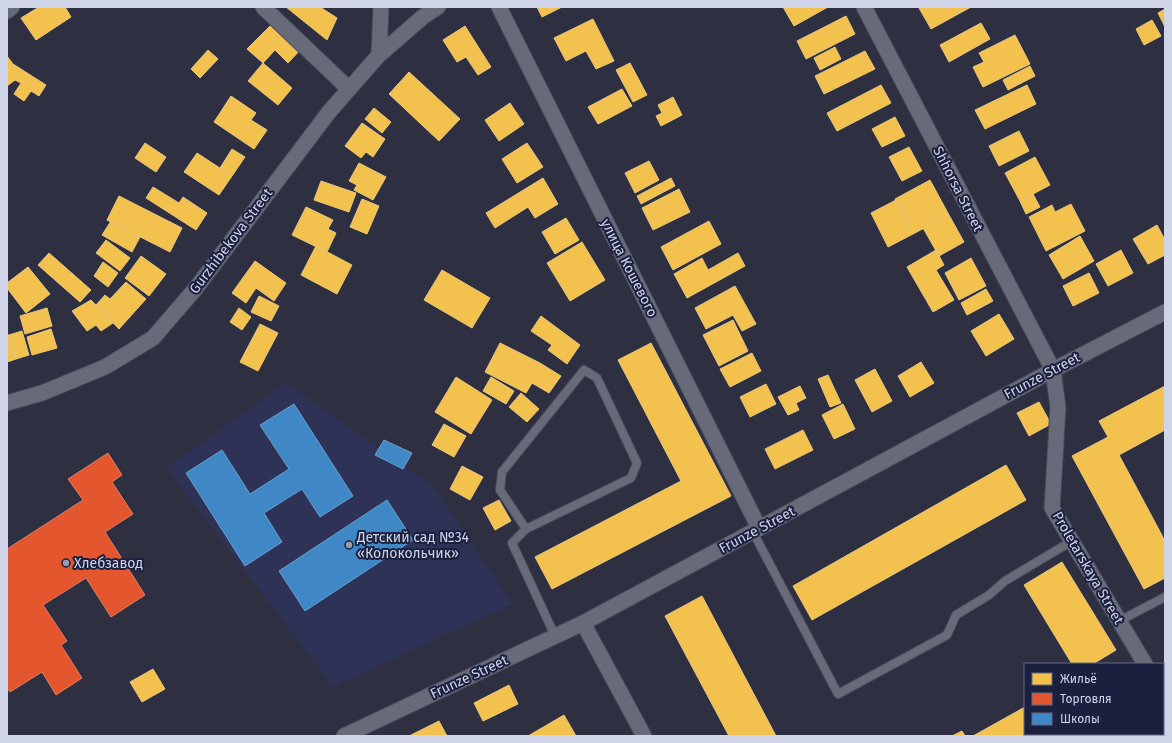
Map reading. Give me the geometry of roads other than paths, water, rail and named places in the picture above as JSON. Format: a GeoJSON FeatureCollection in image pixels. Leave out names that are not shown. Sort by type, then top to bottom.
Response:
{"type":"FeatureCollection","features":[{"type":"Feature","properties":{"kind":"street"},"geometry":{"type":"LineString","coordinates":[[7,11],[12,7]]}},
{"type":"Feature","properties":{"kind":"street"},"geometry":{"type":"LineString","coordinates":[[263,7],[349,89]]}},
{"type":"Feature","properties":{"kind":"street"},"geometry":{"type":"LineString","coordinates":[[379,55],[381,7]]}},
{"type":"Feature","properties":{"kind":"street","name":"Gurzhibekova Street"},"geometry":{"type":"LineString","coordinates":[[7,403],[42,393],[105,367],[153,338],[196,288],[329,112],[379,55],[424,16],[438,7]]}},
{"type":"Feature","properties":{"kind":"street","name":"улица Кошевого"},"geometry":{"type":"LineString","coordinates":[[499,7],[756,530]]}},
{"type":"Feature","properties":{"kind":"street","name":"Shhorsa Street"},"geometry":{"type":"LineString","coordinates":[[864,7],[1052,370]]}},
{"type":"Feature","properties":{"kind":"street","name":"Frunze Street"},"geometry":{"type":"LineString","coordinates":[[344,736],[583,623],[1052,370],[1165,312]]}},
{"type":"Feature","properties":{"kind":"street","name":"Proletarskaya Street"},"geometry":{"type":"LineString","coordinates":[[1052,370],[1058,407],[1052,508],[1144,663]]}},
{"type":"Feature","properties":{"kind":"street"},"geometry":{"type":"LineString","coordinates":[[583,623],[644,736]]}},
{"type":"Feature","properties":{"kind":"lane"},"geometry":{"type":"LineString","coordinates":[[526,529],[500,490],[502,472],[584,370],[597,378],[637,463],[631,478],[526,529],[512,543],[555,636]]}},
{"type":"Feature","properties":{"kind":"lane"},"geometry":{"type":"LineString","coordinates":[[756,530],[838,694],[947,635],[956,615],[989,595],[1005,581],[1072,541]]}},
{"type":"Feature","properties":{"kind":"lane"},"geometry":{"type":"LineString","coordinates":[[1119,621],[1165,597]]}},
{"type":"Feature","properties":{"kind":"place","name":"Детский сад №34 «Колокольчик»"},"geometry":{"type":"Point","coordinates":[349,545]}},
{"type":"Feature","properties":{"kind":"place","name":"Хлебзавод"},"geometry":{"type":"Point","coordinates":[66,563]}}]}
